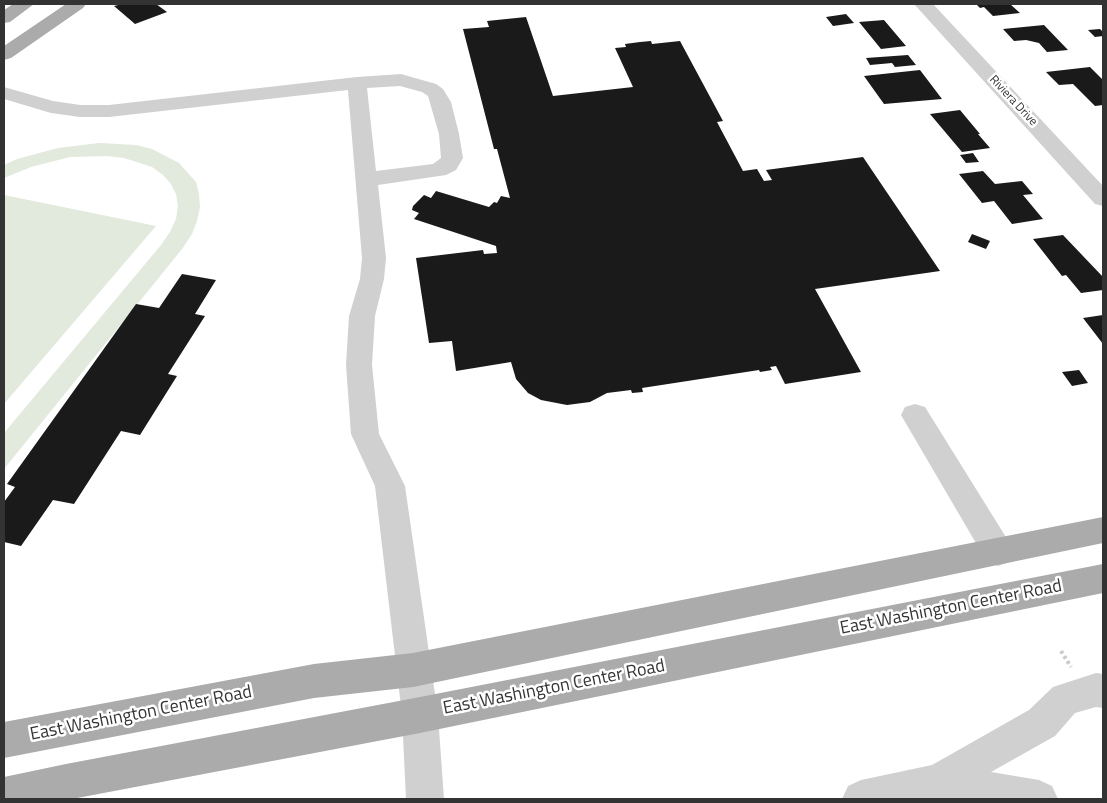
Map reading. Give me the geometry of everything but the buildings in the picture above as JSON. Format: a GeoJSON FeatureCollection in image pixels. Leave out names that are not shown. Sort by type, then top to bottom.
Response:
{"type":"FeatureCollection","features":[{"type":"Feature","properties":{"kind":"main road"},"geometry":{"type":"LineString","coordinates":[[4,18],[25,4]]}},
{"type":"Feature","properties":{"kind":"main road"},"geometry":{"type":"LineString","coordinates":[[4,54],[77,4]]}},
{"type":"Feature","properties":{"kind":"main road","name":"East Washington Center Road"},"geometry":{"type":"LineString","coordinates":[[4,740],[314,681],[413,670],[1103,530]]}},
{"type":"Feature","properties":{"kind":"main road","name":"East Washington Center Road"},"geometry":{"type":"LineString","coordinates":[[4,796],[76,780],[420,715],[1103,578]]}},
{"type":"Feature","properties":{"kind":"street","name":"Riviera Drive"},"geometry":{"type":"LineString","coordinates":[[923,4],[1103,199]]}},
{"type":"Feature","properties":{"kind":"street"},"geometry":{"type":"LineString","coordinates":[[4,93],[51,107],[80,111],[109,111],[357,83],[401,80],[429,88],[436,93],[445,118],[452,158],[448,165],[438,170],[367,179]]}},
{"type":"Feature","properties":{"kind":"street"},"geometry":{"type":"LineString","coordinates":[[357,83],[374,258],[372,279],[362,316],[359,365],[365,434],[390,486],[420,715],[425,799]]}},
{"type":"Feature","properties":{"kind":"street"},"geometry":{"type":"LineString","coordinates":[[915,415],[998,552]]}},
{"type":"Feature","properties":{"kind":"street"},"geometry":{"type":"LineString","coordinates":[[861,799],[938,782],[1042,723],[1065,699],[1096,690],[1103,691]]}},
{"type":"Feature","properties":{"kind":"street"},"geometry":{"type":"LineString","coordinates":[[938,782],[1039,799]]}},
{"type":"Feature","properties":{"kind":"path"},"geometry":{"type":"LineString","coordinates":[[1060,651],[1071,668]]}},
{"type":"Feature","properties":{"kind":"shaded area"},"geometry":{"type":"Polygon","coordinates":[[[99,143],[136,145],[152,149],[179,163],[196,182],[200,207],[197,221],[192,234],[182,249],[4,469],[4,433],[161,245],[176,219],[178,206],[176,194],[171,184],[152,167],[124,158],[107,156],[70,157],[31,167],[4,178],[4,165],[17,159],[58,148],[99,143]]]}},
{"type":"Feature","properties":{"kind":"shaded area"},"geometry":{"type":"Polygon","coordinates":[[[4,195],[156,226],[4,404],[4,195]]]}}]}
